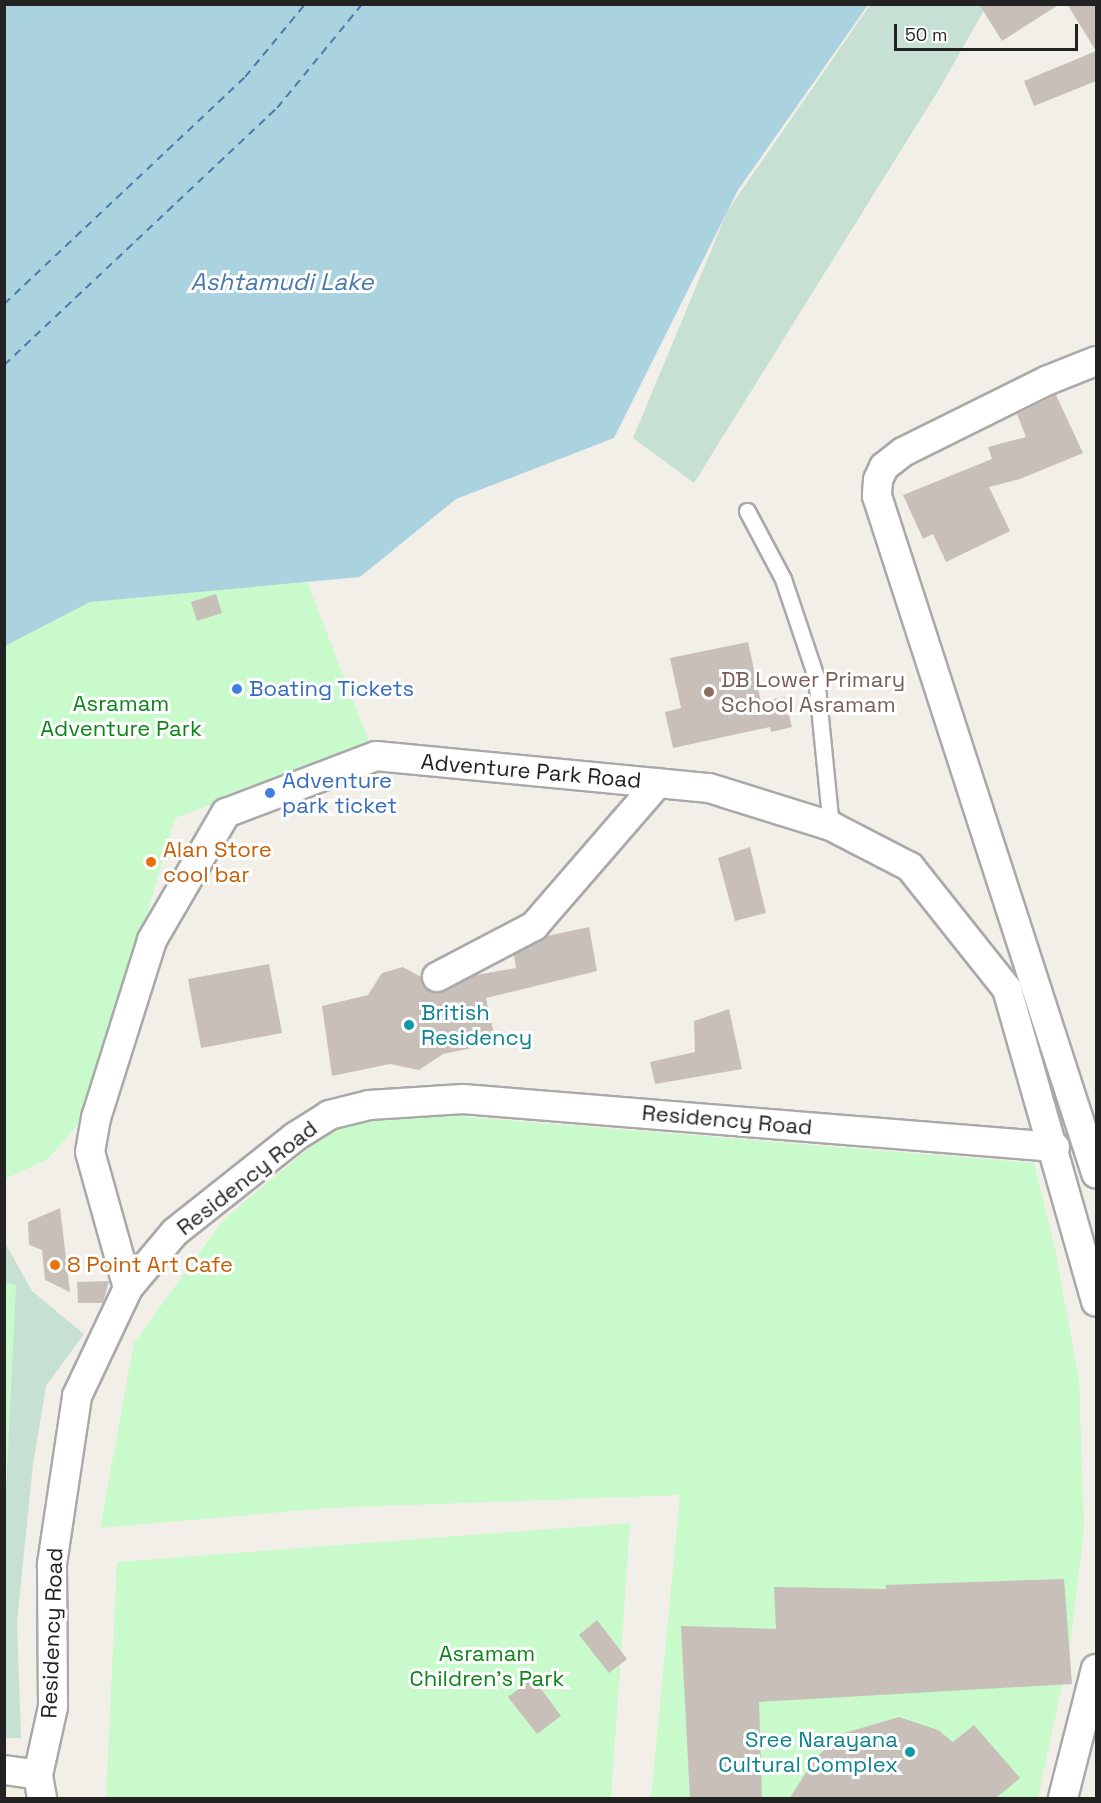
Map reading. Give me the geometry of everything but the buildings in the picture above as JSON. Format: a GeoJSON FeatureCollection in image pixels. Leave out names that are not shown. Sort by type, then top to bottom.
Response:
{"type":"FeatureCollection","features":[{"type":"Feature","properties":{"kind":"street"},"geometry":{"type":"LineString","coordinates":[[1096,361],[1048,380],[903,452],[884,467],[878,480],[877,496],[1096,1173]]}},
{"type":"Feature","properties":{"kind":"street","name":"Adventure Park Road"},"geometry":{"type":"LineString","coordinates":[[128,1288],[90,1152],[96,1118],[152,940],[226,813],[376,756],[709,788],[831,826],[910,867],[1007,989],[1055,1147],[1096,1302]]}},
{"type":"Feature","properties":{"kind":"street"},"geometry":{"type":"LineString","coordinates":[[437,976],[534,926],[658,783]]}},
{"type":"Feature","properties":{"kind":"street","name":"Residency Road"},"geometry":{"type":"LineString","coordinates":[[40,1787],[52,1707],[52,1564],[77,1396],[128,1288],[175,1232],[296,1136],[329,1115],[369,1105],[463,1099],[1055,1147]]}},
{"type":"Feature","properties":{"kind":"street"},"geometry":{"type":"LineString","coordinates":[[1063,1798],[1095,1678]]}},
{"type":"Feature","properties":{"kind":"street"},"geometry":{"type":"LineString","coordinates":[[4,1770],[40,1787]]}},
{"type":"Feature","properties":{"kind":"lane"},"geometry":{"type":"LineString","coordinates":[[747,511],[783,579],[816,677],[831,826]]}},
{"type":"Feature","properties":{"kind":"green space"},"geometry":{"type":"Polygon","coordinates":[[[870,5],[987,5],[941,86],[694,483],[633,438],[728,210],[870,5]]]}},
{"type":"Feature","properties":{"kind":"green space","name":"Asramam Adventure Park"},"geometry":{"type":"Polygon","coordinates":[[[307,582],[371,746],[175,818],[90,1111],[48,1159],[5,1179],[5,646],[90,602],[307,582]]]}},
{"type":"Feature","properties":{"kind":"green space"},"geometry":{"type":"Polygon","coordinates":[[[357,1108],[1034,1163],[1055,1249],[1079,1379],[1084,1528],[1070,1647],[1038,1798],[651,1798],[680,1495],[330,1508],[100,1528],[134,1343],[223,1220],[357,1108]]]}},
{"type":"Feature","properties":{"kind":"green space"},"geometry":{"type":"Polygon","coordinates":[[[4,1241],[32,1291],[84,1334],[46,1386],[33,1464],[17,1622],[21,1738],[4,1738],[4,1241]]]}},
{"type":"Feature","properties":{"kind":"green space"},"geometry":{"type":"Polygon","coordinates":[[[4,1283],[16,1285],[5,1513],[4,1283]]]}},
{"type":"Feature","properties":{"kind":"green space","name":"Asramam Children's Park"},"geometry":{"type":"Polygon","coordinates":[[[630,1523],[611,1798],[106,1798],[117,1562],[630,1523]]]}},
{"type":"Feature","properties":{"kind":"water","name":"Ashtamudi Lake"},"geometry":{"type":"Polygon","coordinates":[[[5,4],[868,5],[738,190],[614,438],[456,499],[360,577],[90,602],[5,646],[5,4]]]}},
{"type":"Feature","properties":{"kind":"ferry route"},"geometry":{"type":"LineString","coordinates":[[4,304],[245,77],[305,4]]}},
{"type":"Feature","properties":{"kind":"ferry route"},"geometry":{"type":"LineString","coordinates":[[4,365],[277,108],[362,4]]}},
{"type":"Feature","properties":{"kind":"place","name":"Boating Tickets"},"geometry":{"type":"Point","coordinates":[237,689]}},
{"type":"Feature","properties":{"kind":"place","name":"DB Lower Primary School Asramam"},"geometry":{"type":"Point","coordinates":[709,692]}},
{"type":"Feature","properties":{"kind":"place","name":"Adventure park ticket"},"geometry":{"type":"Point","coordinates":[270,793]}},
{"type":"Feature","properties":{"kind":"place","name":"Alan Store cool bar"},"geometry":{"type":"Point","coordinates":[151,862]}},
{"type":"Feature","properties":{"kind":"place","name":"British Residency"},"geometry":{"type":"Point","coordinates":[409,1025]}},
{"type":"Feature","properties":{"kind":"place","name":"8 Point Art Cafe"},"geometry":{"type":"Point","coordinates":[55,1265]}},
{"type":"Feature","properties":{"kind":"place","name":"Sree Narayana Cultural Complex"},"geometry":{"type":"Point","coordinates":[910,1752]}}]}
